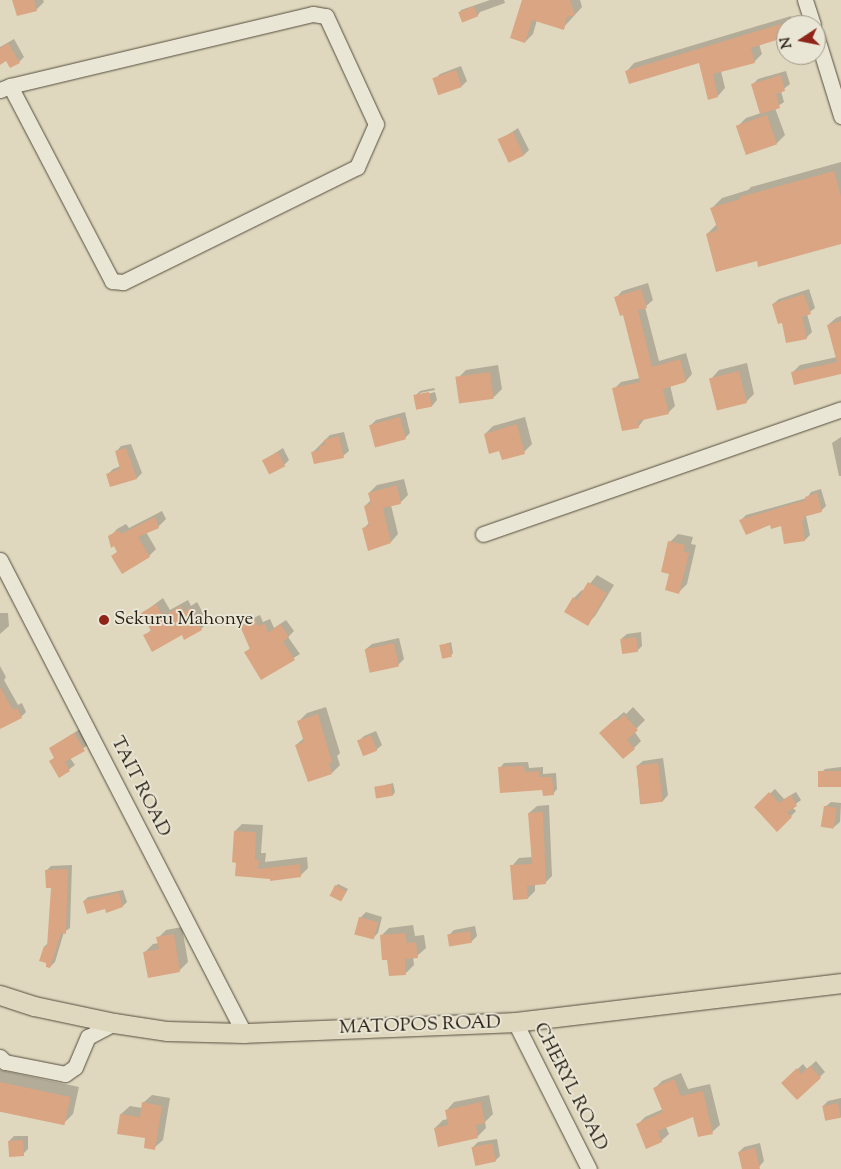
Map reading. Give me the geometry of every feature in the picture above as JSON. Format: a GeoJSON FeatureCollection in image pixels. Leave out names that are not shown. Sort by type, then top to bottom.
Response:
{"type":"FeatureCollection","features":[{"type":"Feature","properties":{"kind":"main road","name":"MATOPOS ROAD"},"geometry":{"type":"LineString","coordinates":[[0,995],[34,1006],[114,1023],[166,1031],[244,1033],[515,1022],[841,983]]}},
{"type":"Feature","properties":{"kind":"street"},"geometry":{"type":"LineString","coordinates":[[805,0],[810,15]]}},
{"type":"Feature","properties":{"kind":"street"},"geometry":{"type":"LineString","coordinates":[[312,14],[326,16],[376,124],[357,167],[123,282],[112,281],[5,88],[312,14]]}},
{"type":"Feature","properties":{"kind":"street"},"geometry":{"type":"LineString","coordinates":[[825,65],[841,116]]}},
{"type":"Feature","properties":{"kind":"street"},"geometry":{"type":"LineString","coordinates":[[483,534],[841,409]]}},
{"type":"Feature","properties":{"kind":"street","name":"TAIT ROAD"},"geometry":{"type":"LineString","coordinates":[[0,560],[244,1033]]}},
{"type":"Feature","properties":{"kind":"street","name":"CHERYL ROAD"},"geometry":{"type":"LineString","coordinates":[[515,1022],[589,1169]]}},
{"type":"Feature","properties":{"kind":"street"},"geometry":{"type":"LineString","coordinates":[[0,1057],[5,1062],[65,1074],[75,1067],[88,1037],[114,1023]]}},
{"type":"Feature","properties":{"kind":"building"},"geometry":{"type":"Polygon","coordinates":[[[12,0],[34,0],[37,11],[17,16],[12,0]]]}},
{"type":"Feature","properties":{"kind":"building"},"geometry":{"type":"Polygon","coordinates":[[[522,0],[570,0],[575,15],[567,17],[564,30],[532,20],[525,43],[510,38],[522,0]]]}},
{"type":"Feature","properties":{"kind":"building"},"geometry":{"type":"Polygon","coordinates":[[[474,6],[478,16],[462,23],[458,12],[474,6]]]}},
{"type":"Feature","properties":{"kind":"building"},"geometry":{"type":"Polygon","coordinates":[[[776,25],[776,40],[751,48],[755,63],[713,74],[718,97],[708,100],[699,63],[629,84],[625,71],[776,25]]]}},
{"type":"Feature","properties":{"kind":"building"},"geometry":{"type":"Polygon","coordinates":[[[8,43],[20,63],[10,68],[6,61],[0,65],[0,48],[8,43]]]}},
{"type":"Feature","properties":{"kind":"building"},"geometry":{"type":"Polygon","coordinates":[[[456,70],[462,87],[438,95],[432,78],[456,70]]]}},
{"type":"Feature","properties":{"kind":"building"},"geometry":{"type":"Polygon","coordinates":[[[781,75],[785,91],[776,94],[780,108],[760,114],[751,84],[781,75]]]}},
{"type":"Feature","properties":{"kind":"building"},"geometry":{"type":"Polygon","coordinates":[[[767,115],[777,144],[746,155],[736,126],[767,115]]]}},
{"type":"Feature","properties":{"kind":"building"},"geometry":{"type":"Polygon","coordinates":[[[513,132],[524,156],[509,163],[498,139],[513,132]]]}},
{"type":"Feature","properties":{"kind":"building"},"geometry":{"type":"Polygon","coordinates":[[[834,171],[841,196],[841,244],[758,267],[757,261],[716,272],[706,234],[718,230],[710,208],[740,199],[739,197],[834,171]]]}},
{"type":"Feature","properties":{"kind":"building"},"geometry":{"type":"Polygon","coordinates":[[[641,289],[647,308],[638,310],[652,367],[680,359],[686,382],[663,389],[669,414],[638,421],[639,428],[622,431],[612,388],[640,382],[623,315],[620,316],[614,297],[641,289]]]}},
{"type":"Feature","properties":{"kind":"building"},"geometry":{"type":"Polygon","coordinates":[[[804,294],[811,314],[802,317],[807,339],[786,343],[782,323],[778,324],[772,304],[804,294]]]}},
{"type":"Feature","properties":{"kind":"building"},"geometry":{"type":"Polygon","coordinates":[[[841,321],[841,374],[794,385],[791,372],[837,362],[827,325],[841,321]]]}},
{"type":"Feature","properties":{"kind":"building"},"geometry":{"type":"Polygon","coordinates":[[[739,371],[747,403],[717,411],[709,378],[739,371]]]}},
{"type":"Feature","properties":{"kind":"building"},"geometry":{"type":"Polygon","coordinates":[[[490,372],[494,399],[459,404],[455,377],[490,372]]]}},
{"type":"Feature","properties":{"kind":"building"},"geometry":{"type":"Polygon","coordinates":[[[429,392],[432,407],[416,410],[413,395],[429,392]]]}},
{"type":"Feature","properties":{"kind":"building"},"geometry":{"type":"Polygon","coordinates":[[[400,417],[406,439],[375,447],[369,425],[400,417]]]}},
{"type":"Feature","properties":{"kind":"building"},"geometry":{"type":"Polygon","coordinates":[[[517,424],[525,454],[502,460],[499,451],[489,454],[484,434],[517,424]]]}},
{"type":"Feature","properties":{"kind":"building"},"geometry":{"type":"Polygon","coordinates":[[[339,436],[344,458],[314,464],[311,452],[320,450],[319,446],[325,445],[324,440],[339,436]]]}},
{"type":"Feature","properties":{"kind":"building"},"geometry":{"type":"Polygon","coordinates":[[[126,448],[137,479],[110,487],[106,474],[120,469],[115,451],[126,448]]]}},
{"type":"Feature","properties":{"kind":"building"},"geometry":{"type":"Polygon","coordinates":[[[278,452],[285,466],[269,474],[262,460],[278,452]]]}},
{"type":"Feature","properties":{"kind":"building"},"geometry":{"type":"Polygon","coordinates":[[[397,485],[401,504],[383,508],[391,543],[368,551],[362,528],[369,526],[364,506],[371,504],[368,493],[397,485]]]}},
{"type":"Feature","properties":{"kind":"building"},"geometry":{"type":"Polygon","coordinates":[[[817,493],[822,512],[803,517],[805,541],[784,544],[781,526],[771,529],[770,525],[746,535],[739,520],[806,500],[805,497],[817,493]]]}},
{"type":"Feature","properties":{"kind":"building"},"geometry":{"type":"Polygon","coordinates":[[[155,517],[159,528],[138,537],[150,557],[122,574],[111,556],[117,552],[114,546],[111,548],[108,536],[119,530],[121,534],[155,517]]]}},
{"type":"Feature","properties":{"kind":"building"},"geometry":{"type":"Polygon","coordinates":[[[668,541],[685,545],[684,552],[689,553],[679,594],[665,590],[669,574],[661,572],[668,541]]]}},
{"type":"Feature","properties":{"kind":"building"},"geometry":{"type":"Polygon","coordinates":[[[588,582],[607,593],[588,626],[564,612],[573,597],[577,600],[588,582]]]}},
{"type":"Feature","properties":{"kind":"building"},"geometry":{"type":"Polygon","coordinates":[[[156,604],[163,616],[181,606],[184,612],[190,608],[202,630],[184,640],[182,635],[152,652],[143,635],[151,631],[141,613],[156,604]]]}},
{"type":"Feature","properties":{"kind":"building"},"geometry":{"type":"Polygon","coordinates":[[[255,620],[258,626],[265,624],[268,633],[280,624],[289,637],[283,642],[295,660],[261,680],[244,652],[250,649],[240,626],[255,620]]]}},
{"type":"Feature","properties":{"kind":"building"},"geometry":{"type":"Polygon","coordinates":[[[636,637],[638,652],[622,654],[620,639],[636,637]]]}},
{"type":"Feature","properties":{"kind":"building"},"geometry":{"type":"Polygon","coordinates":[[[394,643],[399,666],[370,673],[365,649],[394,643]]]}},
{"type":"Feature","properties":{"kind":"building"},"geometry":{"type":"Polygon","coordinates":[[[449,643],[452,657],[442,659],[439,645],[449,643]]]}},
{"type":"Feature","properties":{"kind":"building"},"geometry":{"type":"Polygon","coordinates":[[[0,687],[13,710],[17,708],[22,718],[0,729],[0,687]]]}},
{"type":"Feature","properties":{"kind":"building"},"geometry":{"type":"Polygon","coordinates":[[[318,714],[332,762],[329,763],[332,774],[308,782],[295,745],[304,742],[297,721],[318,714]]]}},
{"type":"Feature","properties":{"kind":"building"},"geometry":{"type":"Polygon","coordinates":[[[624,715],[638,730],[627,740],[635,749],[623,759],[599,733],[615,719],[617,721],[624,715]]]}},
{"type":"Feature","properties":{"kind":"building"},"geometry":{"type":"Polygon","coordinates":[[[74,733],[85,751],[65,762],[70,771],[59,778],[49,761],[54,758],[49,748],[74,733]]]}},
{"type":"Feature","properties":{"kind":"building"},"geometry":{"type":"Polygon","coordinates":[[[371,735],[377,751],[363,756],[357,740],[371,735]]]}},
{"type":"Feature","properties":{"kind":"building"},"geometry":{"type":"Polygon","coordinates":[[[658,763],[663,802],[641,804],[636,766],[658,763]]]}},
{"type":"Feature","properties":{"kind":"building"},"geometry":{"type":"Polygon","coordinates":[[[524,766],[525,772],[539,771],[539,777],[552,777],[554,795],[543,796],[542,790],[500,793],[498,767],[524,766]]]}},
{"type":"Feature","properties":{"kind":"building"},"geometry":{"type":"Polygon","coordinates":[[[818,771],[841,771],[841,787],[818,787],[818,771]]]}},
{"type":"Feature","properties":{"kind":"building"},"geometry":{"type":"Polygon","coordinates":[[[391,784],[393,796],[376,799],[374,787],[391,784]]]}},
{"type":"Feature","properties":{"kind":"building"},"geometry":{"type":"Polygon","coordinates":[[[769,792],[779,803],[791,795],[797,806],[787,812],[792,817],[777,832],[754,807],[769,792]]]}},
{"type":"Feature","properties":{"kind":"building"},"geometry":{"type":"Polygon","coordinates":[[[824,806],[837,808],[834,829],[821,827],[824,806]]]}},
{"type":"Feature","properties":{"kind":"building"},"geometry":{"type":"Polygon","coordinates":[[[543,812],[546,884],[527,886],[528,899],[513,900],[510,865],[532,864],[528,813],[543,812]]]}},
{"type":"Feature","properties":{"kind":"building"},"geometry":{"type":"Polygon","coordinates":[[[234,831],[256,832],[255,860],[259,860],[258,869],[300,864],[301,877],[270,881],[270,879],[235,876],[236,863],[232,862],[234,831]]]}},
{"type":"Feature","properties":{"kind":"building"},"geometry":{"type":"Polygon","coordinates":[[[68,869],[66,934],[61,933],[50,968],[46,967],[46,963],[39,961],[44,946],[47,947],[51,888],[46,888],[45,870],[68,869]]]}},
{"type":"Feature","properties":{"kind":"building"},"geometry":{"type":"Polygon","coordinates":[[[335,885],[347,891],[341,902],[330,896],[335,885]]]}},
{"type":"Feature","properties":{"kind":"building"},"geometry":{"type":"Polygon","coordinates":[[[119,893],[123,907],[106,913],[105,909],[87,914],[83,901],[119,893]]]}},
{"type":"Feature","properties":{"kind":"building"},"geometry":{"type":"Polygon","coordinates":[[[359,917],[378,922],[374,940],[354,934],[359,917]]]}},
{"type":"Feature","properties":{"kind":"building"},"geometry":{"type":"Polygon","coordinates":[[[470,931],[472,943],[449,946],[447,935],[470,931]]]}},
{"type":"Feature","properties":{"kind":"building"},"geometry":{"type":"Polygon","coordinates":[[[405,933],[407,943],[416,942],[418,958],[405,959],[406,975],[389,976],[387,960],[382,960],[380,935],[405,933]]]}},
{"type":"Feature","properties":{"kind":"building"},"geometry":{"type":"Polygon","coordinates":[[[174,934],[180,972],[148,978],[143,952],[159,949],[156,937],[174,934]]]}},
{"type":"Feature","properties":{"kind":"building"},"geometry":{"type":"Polygon","coordinates":[[[810,1066],[821,1078],[797,1100],[781,1083],[797,1068],[801,1074],[810,1066]]]}},
{"type":"Feature","properties":{"kind":"building"},"geometry":{"type":"Polygon","coordinates":[[[674,1079],[681,1096],[703,1091],[713,1134],[698,1137],[693,1117],[658,1131],[662,1142],[646,1149],[636,1124],[663,1112],[653,1088],[674,1079]]]}},
{"type":"Feature","properties":{"kind":"building"},"geometry":{"type":"Polygon","coordinates":[[[0,1082],[70,1097],[64,1125],[0,1112],[0,1082]]]}},
{"type":"Feature","properties":{"kind":"building"},"geometry":{"type":"Polygon","coordinates":[[[142,1102],[162,1106],[155,1150],[144,1148],[145,1138],[117,1134],[120,1114],[140,1117],[142,1102]]]}},
{"type":"Feature","properties":{"kind":"building"},"geometry":{"type":"Polygon","coordinates":[[[481,1102],[485,1123],[476,1125],[478,1138],[438,1147],[434,1128],[448,1125],[445,1110],[481,1102]]]}},
{"type":"Feature","properties":{"kind":"building"},"geometry":{"type":"Polygon","coordinates":[[[838,1103],[841,1118],[825,1121],[822,1106],[838,1103]]]}},
{"type":"Feature","properties":{"kind":"building"},"geometry":{"type":"Polygon","coordinates":[[[23,1140],[24,1156],[9,1157],[8,1141],[23,1140]]]}},
{"type":"Feature","properties":{"kind":"building"},"geometry":{"type":"Polygon","coordinates":[[[492,1143],[496,1162],[475,1166],[471,1147],[492,1143]]]}},
{"type":"Feature","properties":{"kind":"building"},"geometry":{"type":"Polygon","coordinates":[[[755,1148],[760,1169],[742,1169],[738,1152],[755,1148]]]}},
{"type":"Feature","properties":{"kind":"place","name":"Sekuru Mahonye"},"geometry":{"type":"Point","coordinates":[104,620]}}]}
